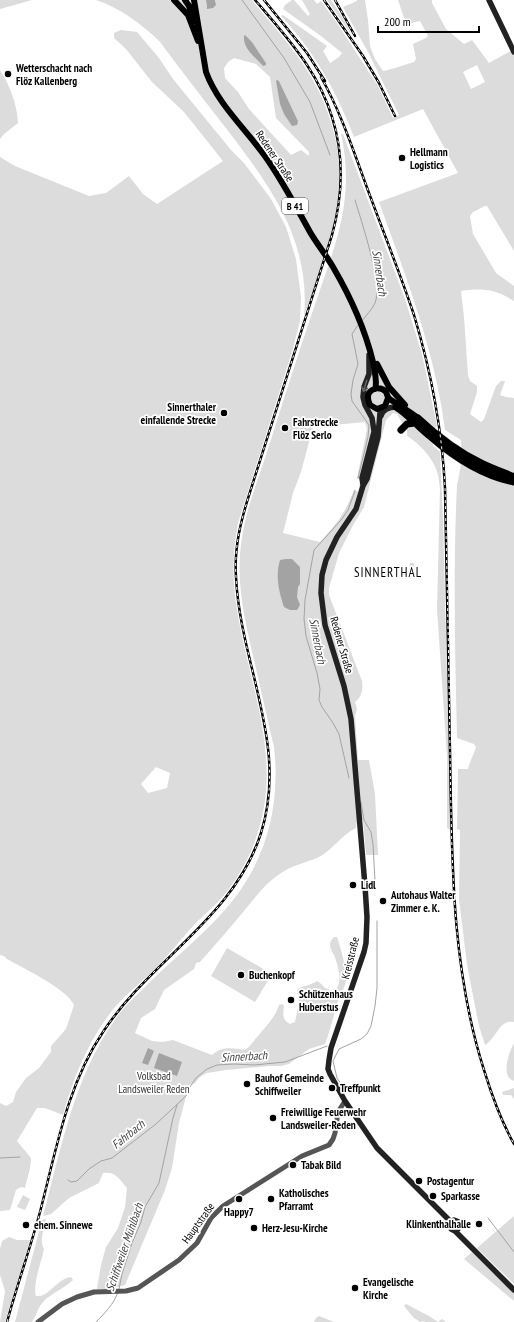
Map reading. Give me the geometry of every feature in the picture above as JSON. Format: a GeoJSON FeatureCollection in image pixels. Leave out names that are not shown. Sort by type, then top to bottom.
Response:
{"type":"FeatureCollection","features":[{"type":"Feature","properties":{"kind":"highway","name":"B 41"},"geometry":{"type":"LineString","coordinates":[[396,407],[456,449],[482,464],[514,477]]}},
{"type":"Feature","properties":{"kind":"highway"},"geometry":{"type":"LineString","coordinates":[[407,424],[408,416]]}},
{"type":"Feature","properties":{"kind":"highway","name":"B 41"},"geometry":{"type":"LineString","coordinates":[[416,421],[441,445],[469,464],[514,482]]}},
{"type":"Feature","properties":{"kind":"highway"},"geometry":{"type":"LineString","coordinates":[[401,430],[407,424],[416,421]]}},
{"type":"Feature","properties":{"kind":"main road","name":"B 41"},"geometry":{"type":"LineString","coordinates":[[174,0],[182,7],[191,21],[206,72]]}},
{"type":"Feature","properties":{"kind":"main road"},"geometry":{"type":"LineString","coordinates":[[185,0],[193,16],[202,60]]}},
{"type":"Feature","properties":{"kind":"main road","name":"Redener Straße"},"geometry":{"type":"LineString","coordinates":[[194,0],[206,72],[218,97],[267,159],[333,267],[373,350],[377,364],[379,383],[378,389]]}},
{"type":"Feature","properties":{"kind":"main road"},"geometry":{"type":"LineString","coordinates":[[489,0],[514,52]]}},
{"type":"Feature","properties":{"kind":"main road","name":"Redener Straße"},"geometry":{"type":"LineString","coordinates":[[367,340],[378,389]]}},
{"type":"Feature","properties":{"kind":"main road"},"geometry":{"type":"LineString","coordinates":[[368,348],[370,368],[364,387],[363,400],[372,418],[374,431]]}},
{"type":"Feature","properties":{"kind":"main road","name":"B 41"},"geometry":{"type":"LineString","coordinates":[[377,364],[389,387],[416,421]]}},
{"type":"Feature","properties":{"kind":"main road","name":"B 41"},"geometry":{"type":"LineString","coordinates":[[380,408],[370,405],[368,399],[370,393],[378,389],[386,392],[388,398],[405,408],[416,421]]}},
{"type":"Feature","properties":{"kind":"main road"},"geometry":{"type":"LineString","coordinates":[[380,408],[388,398]]}},
{"type":"Feature","properties":{"kind":"main road"},"geometry":{"type":"LineString","coordinates":[[380,408],[389,405],[396,407]]}},
{"type":"Feature","properties":{"kind":"main road"},"geometry":{"type":"LineString","coordinates":[[379,426],[383,412],[389,408],[396,407]]}},
{"type":"Feature","properties":{"kind":"main road","name":"Redener Straße"},"geometry":{"type":"LineString","coordinates":[[363,486],[362,478],[380,408]]}},
{"type":"Feature","properties":{"kind":"main road","name":"Redener Straße"},"geometry":{"type":"LineString","coordinates":[[360,818],[351,719],[344,686],[325,625],[321,593],[322,576],[326,560],[337,537],[356,509],[363,486],[367,479],[379,426],[380,408]]}},
{"type":"Feature","properties":{"kind":"main road","name":"Kreisstraße"},"geometry":{"type":"LineString","coordinates":[[360,818],[367,917],[366,943],[335,1036],[329,1060],[330,1074],[345,1101],[387,1161],[450,1224],[451,1230],[457,1230],[514,1290]]}},
{"type":"Feature","properties":{"kind":"main road","name":"Kreisstraße"},"geometry":{"type":"LineString","coordinates":[[450,1224],[456,1220],[460,1226],[457,1230]]}},
{"type":"Feature","properties":{"kind":"street","name":"Hauptstraße"},"geometry":{"type":"LineString","coordinates":[[38,1322],[62,1304],[77,1297],[94,1292],[121,1292],[141,1286],[188,1253],[211,1218],[226,1204],[302,1156],[329,1144],[335,1133],[338,1112],[345,1101]]}},
{"type":"Feature","properties":{"kind":"green space"},"geometry":{"type":"Polygon","coordinates":[[[0,0],[32,0],[0,9],[0,0]]]}},
{"type":"Feature","properties":{"kind":"green space"},"geometry":{"type":"Polygon","coordinates":[[[96,0],[206,0],[206,7],[216,2],[215,0],[252,0],[286,41],[305,67],[321,95],[327,110],[336,142],[340,174],[337,206],[330,238],[304,316],[304,288],[301,262],[294,238],[284,214],[271,192],[241,148],[160,42],[130,17],[105,3],[96,0]],[[245,36],[262,65],[266,65],[252,42],[245,36]],[[234,58],[228,62],[224,68],[225,78],[238,92],[249,109],[291,155],[301,150],[309,156],[309,152],[276,118],[270,77],[256,64],[234,58]],[[279,81],[280,104],[298,121],[279,81]]]}},
{"type":"Feature","properties":{"kind":"green space"},"geometry":{"type":"Polygon","coordinates":[[[294,0],[308,16],[310,14],[302,0],[314,0],[317,4],[321,1],[378,86],[393,118],[399,115],[368,52],[343,7],[357,0],[365,0],[370,46],[375,59],[383,71],[414,62],[416,59],[413,44],[428,36],[420,21],[406,24],[398,0],[432,0],[432,3],[446,29],[464,44],[472,40],[489,63],[514,49],[514,251],[487,206],[473,212],[470,216],[473,234],[496,273],[514,286],[514,301],[501,294],[488,290],[461,291],[468,375],[470,381],[477,386],[477,392],[470,414],[481,422],[484,419],[496,386],[501,381],[505,381],[500,395],[514,398],[514,1022],[505,1023],[501,1026],[485,1045],[479,1026],[467,965],[459,899],[460,830],[457,829],[458,769],[468,769],[476,747],[474,744],[457,738],[455,548],[457,485],[461,462],[461,440],[445,430],[427,343],[409,286],[379,202],[458,173],[423,109],[354,137],[340,104],[324,73],[304,44],[281,16],[283,15],[327,46],[323,51],[330,63],[342,53],[283,9],[285,5],[294,0]],[[477,65],[463,72],[471,89],[485,82],[477,65]]]}},
{"type":"Feature","properties":{"kind":"green space"},"geometry":{"type":"Polygon","coordinates":[[[327,0],[331,0],[353,37],[327,0]]]}},
{"type":"Feature","properties":{"kind":"green space"},"geometry":{"type":"Polygon","coordinates":[[[121,30],[137,32],[159,58],[173,79],[231,150],[244,163],[271,199],[286,227],[296,259],[301,297],[300,321],[292,352],[238,523],[234,553],[236,603],[241,632],[261,719],[267,776],[264,805],[257,835],[250,854],[241,871],[230,888],[217,903],[196,923],[158,966],[129,992],[108,1016],[93,1038],[81,1063],[63,1115],[45,1108],[37,1108],[17,1141],[31,1158],[30,1170],[25,1188],[21,1187],[16,1190],[10,1210],[0,1211],[0,1103],[6,1106],[13,1102],[16,1092],[26,1078],[39,1068],[51,1052],[51,1046],[66,1029],[74,1005],[63,992],[0,955],[0,157],[15,166],[89,196],[106,193],[129,176],[143,194],[157,204],[223,161],[184,112],[152,82],[126,49],[114,38],[114,33],[121,30]],[[156,767],[141,784],[148,793],[167,788],[170,773],[156,767]]]}},
{"type":"Feature","properties":{"kind":"green space"},"geometry":{"type":"Polygon","coordinates":[[[0,70],[12,95],[18,123],[0,139],[0,70]]]}},
{"type":"Feature","properties":{"kind":"green space","name":"Volksbad Landsweiler Reden"},"geometry":{"type":"Polygon","coordinates":[[[341,134],[343,134],[405,299],[422,354],[437,426],[435,428],[433,446],[440,452],[451,830],[447,827],[447,757],[437,609],[440,488],[434,464],[422,448],[407,436],[407,431],[397,414],[393,413],[386,420],[364,507],[339,553],[329,588],[329,595],[362,681],[362,693],[355,702],[357,709],[355,716],[358,760],[369,760],[375,794],[378,855],[366,855],[363,820],[357,820],[356,828],[332,848],[317,858],[286,870],[280,874],[268,883],[258,894],[200,962],[196,963],[194,969],[164,990],[155,1009],[141,1018],[135,1033],[152,1041],[163,1042],[173,1040],[212,1055],[223,1049],[231,1048],[245,1050],[270,1022],[279,1005],[282,1004],[284,1006],[284,1019],[290,1024],[295,1022],[299,1002],[297,989],[317,981],[325,988],[333,991],[336,989],[339,981],[339,971],[330,945],[334,937],[337,937],[345,965],[346,981],[344,988],[339,998],[325,1044],[309,1049],[289,1064],[207,1073],[200,1077],[195,1083],[189,1085],[179,1123],[172,1168],[165,1190],[125,1285],[111,1289],[97,1289],[106,1247],[118,1228],[125,1207],[127,1188],[114,1174],[103,1173],[99,1183],[69,1198],[51,1214],[43,1216],[70,1115],[79,1090],[100,1043],[122,1011],[131,1000],[160,972],[206,930],[238,894],[250,875],[259,856],[267,835],[272,814],[276,770],[274,747],[246,623],[241,589],[240,555],[249,505],[335,245],[344,203],[346,181],[345,158],[341,134]],[[365,422],[313,427],[301,472],[293,493],[283,533],[320,542],[331,530],[344,511],[354,489],[358,492],[361,477],[360,480],[357,478],[367,429],[365,422]]]}},
{"type":"Feature","properties":{"kind":"green space"},"geometry":{"type":"Polygon","coordinates":[[[410,563],[414,563],[415,576],[408,576],[410,563]]]}},
{"type":"Feature","properties":{"kind":"green space","name":"Buchenkopf"},"geometry":{"type":"Polygon","coordinates":[[[227,948],[272,974],[255,1002],[211,976],[227,948]]]}},
{"type":"Feature","properties":{"kind":"green space"},"geometry":{"type":"Polygon","coordinates":[[[514,1043],[514,1081],[507,1075],[507,1064],[514,1043]]]}},
{"type":"Feature","properties":{"kind":"green space"},"geometry":{"type":"Polygon","coordinates":[[[514,1088],[514,1099],[511,1095],[503,1095],[502,1092],[514,1088]]]}},
{"type":"Feature","properties":{"kind":"green space"},"geometry":{"type":"Polygon","coordinates":[[[23,1195],[30,1199],[25,1210],[17,1207],[23,1195]]]}},
{"type":"Feature","properties":{"kind":"green space"},"geometry":{"type":"Polygon","coordinates":[[[514,1216],[514,1284],[477,1248],[514,1216]]]}},
{"type":"Feature","properties":{"kind":"green space"},"geometry":{"type":"Polygon","coordinates":[[[45,1219],[42,1238],[44,1249],[36,1280],[36,1296],[45,1294],[66,1278],[71,1277],[73,1280],[43,1302],[32,1322],[15,1322],[42,1220],[45,1219]]]}},
{"type":"Feature","properties":{"kind":"green space"},"geometry":{"type":"Polygon","coordinates":[[[9,1237],[17,1240],[30,1240],[5,1322],[0,1322],[5,1291],[0,1275],[0,1249],[2,1241],[9,1237]]]}},
{"type":"Feature","properties":{"kind":"green space"},"geometry":{"type":"Polygon","coordinates":[[[472,1252],[514,1293],[514,1301],[464,1259],[472,1252]]]}},
{"type":"Feature","properties":{"kind":"green space"},"geometry":{"type":"Polygon","coordinates":[[[406,1304],[438,1322],[420,1322],[413,1317],[404,1306],[406,1304]]]}},
{"type":"Feature","properties":{"kind":"green space"},"geometry":{"type":"Polygon","coordinates":[[[319,1316],[334,1322],[314,1322],[319,1316]]]}},
{"type":"Feature","properties":{"kind":"green space"},"geometry":{"type":"Polygon","coordinates":[[[442,1319],[446,1322],[438,1322],[442,1319]]]}},
{"type":"Feature","properties":{"kind":"shaded area"},"geometry":{"type":"Polygon","coordinates":[[[206,0],[215,0],[216,5],[213,8],[207,9],[206,0]]]}},
{"type":"Feature","properties":{"kind":"shaded area"},"geometry":{"type":"Polygon","coordinates":[[[245,35],[252,42],[266,65],[263,66],[247,49],[244,41],[245,35]]]}},
{"type":"Feature","properties":{"kind":"shaded area"},"geometry":{"type":"Polygon","coordinates":[[[277,80],[279,81],[298,121],[297,125],[292,126],[284,114],[280,104],[277,80]]]}},
{"type":"Feature","properties":{"kind":"shaded area"},"geometry":{"type":"Polygon","coordinates":[[[292,559],[300,567],[300,584],[298,587],[297,597],[300,605],[297,610],[290,610],[284,607],[279,590],[278,572],[280,560],[292,559]]]}},
{"type":"Feature","properties":{"kind":"shaded area"},"geometry":{"type":"Polygon","coordinates":[[[148,1048],[154,1051],[148,1065],[142,1063],[148,1048]]]}},
{"type":"Feature","properties":{"kind":"shaded area"},"geometry":{"type":"Polygon","coordinates":[[[159,1053],[182,1062],[177,1076],[154,1068],[159,1053]]]}},
{"type":"Feature","properties":{"kind":"waterway","name":"Sinnerbach"},"geometry":{"type":"LineString","coordinates":[[242,0],[284,58],[310,102],[330,155]]}},
{"type":"Feature","properties":{"kind":"waterway","name":"Sinnerbach"},"geometry":{"type":"LineString","coordinates":[[355,200],[374,268],[377,294],[375,303],[362,321]]}},
{"type":"Feature","properties":{"kind":"waterway","name":"Sinnerbach"},"geometry":{"type":"LineString","coordinates":[[358,325],[352,334],[358,364],[353,380],[351,394],[352,401],[369,425],[368,437],[358,478]]}},
{"type":"Feature","properties":{"kind":"waterway","name":"Sinnerbach"},"geometry":{"type":"LineString","coordinates":[[349,778],[339,734],[319,700],[320,689],[306,636],[304,619],[305,600],[314,550],[342,519],[348,510],[355,491]]}},
{"type":"Feature","properties":{"kind":"waterway","name":"Sinnerbach"},"geometry":{"type":"LineString","coordinates":[[361,802],[364,820],[371,832],[375,881]]}},
{"type":"Feature","properties":{"kind":"waterway","name":"Sinnerbach"},"geometry":{"type":"LineString","coordinates":[[345,1090],[337,1078],[333,1061],[339,1049],[361,1039],[367,1034],[371,1026],[377,988],[377,921]]}},
{"type":"Feature","properties":{"kind":"waterway","name":"Sinnerbach"},"geometry":{"type":"LineString","coordinates":[[68,1180],[71,1182],[77,1181],[89,1169],[101,1161],[112,1158],[156,1124],[186,1096],[196,1078],[207,1069],[217,1065],[254,1065],[285,1062],[327,1046]]}},
{"type":"Feature","properties":{"kind":"waterway","name":"Schiffweiler Mühlbach"},"geometry":{"type":"LineString","coordinates":[[119,1289],[122,1274],[145,1207],[159,1183],[177,1105]]}},
{"type":"Feature","properties":{"kind":"waterway","name":"Fahrbach"},"geometry":{"type":"LineString","coordinates":[[0,1158],[20,1157]]}},
{"type":"Feature","properties":{"kind":"waterway"},"geometry":{"type":"LineString","coordinates":[[488,1218],[514,1252]]}},
{"type":"Feature","properties":{"kind":"waterway","name":"Schiffweiler Mühlbach"},"geometry":{"type":"LineString","coordinates":[[96,1322],[111,1305],[118,1292]]}},
{"type":"Feature","properties":{"kind":"railway"},"geometry":{"type":"LineString","coordinates":[[7,1322],[40,1212],[57,1142],[71,1096],[80,1074],[103,1032],[122,1006],[212,914],[232,890],[248,863],[261,833],[268,800],[269,768],[266,736],[239,609],[236,577],[237,544],[247,502],[332,235],[340,190],[341,168],[335,126],[319,85],[295,48],[255,0]]}},
{"type":"Feature","properties":{"kind":"railway"},"geometry":{"type":"LineString","coordinates":[[264,0],[307,53],[325,81]]}},
{"type":"Feature","properties":{"kind":"railway"},"geometry":{"type":"LineString","coordinates":[[324,0],[363,56],[379,83],[395,116]]}},
{"type":"Feature","properties":{"kind":"railway"},"geometry":{"type":"LineString","coordinates":[[335,0],[355,36]]}},
{"type":"Feature","properties":{"kind":"railway"},"geometry":{"type":"LineString","coordinates":[[321,77],[349,138],[409,300],[426,357],[435,400],[444,466],[445,488],[453,872],[459,952],[473,1031],[484,1070],[497,1108],[514,1144]]}},
{"type":"Feature","properties":{"kind":"place","name":"Wetterschacht nach Flöz Kallenberg"},"geometry":{"type":"Point","coordinates":[8,74]}},
{"type":"Feature","properties":{"kind":"place","name":"Hellmann Logistics"},"geometry":{"type":"Point","coordinates":[402,158]}},
{"type":"Feature","properties":{"kind":"place","name":"Sinnerthaler einfallende Strecke"},"geometry":{"type":"Point","coordinates":[224,413]}},
{"type":"Feature","properties":{"kind":"place","name":"Fahrstrecke Flöz Serlo"},"geometry":{"type":"Point","coordinates":[285,428]}},
{"type":"Feature","properties":{"kind":"place","name":"Lidl"},"geometry":{"type":"Point","coordinates":[353,885]}},
{"type":"Feature","properties":{"kind":"place","name":"Autohaus Walter Zimmer e. K."},"geometry":{"type":"Point","coordinates":[383,901]}},
{"type":"Feature","properties":{"kind":"place","name":"Buchenkopf"},"geometry":{"type":"Point","coordinates":[241,975]}},
{"type":"Feature","properties":{"kind":"place","name":"Schützenhaus Huberstus"},"geometry":{"type":"Point","coordinates":[291,1000]}},
{"type":"Feature","properties":{"kind":"place","name":"Bauhof Gemeinde Schiffweiler"},"geometry":{"type":"Point","coordinates":[247,1084]}},
{"type":"Feature","properties":{"kind":"place","name":"Treffpunkt"},"geometry":{"type":"Point","coordinates":[332,1088]}},
{"type":"Feature","properties":{"kind":"place","name":"Freiwillige Feuerwehr Landsweiler-Reden"},"geometry":{"type":"Point","coordinates":[273,1118]}},
{"type":"Feature","properties":{"kind":"place","name":"Tabak Bild"},"geometry":{"type":"Point","coordinates":[293,1165]}},
{"type":"Feature","properties":{"kind":"place","name":"Postagentur"},"geometry":{"type":"Point","coordinates":[419,1181]}},
{"type":"Feature","properties":{"kind":"place","name":"Sparkasse"},"geometry":{"type":"Point","coordinates":[433,1196]}},
{"type":"Feature","properties":{"kind":"place","name":"Happy7"},"geometry":{"type":"Point","coordinates":[239,1199]}},
{"type":"Feature","properties":{"kind":"place","name":"Katholisches Pfarramt"},"geometry":{"type":"Point","coordinates":[271,1199]}},
{"type":"Feature","properties":{"kind":"place","name":"Klinkenthalhalle"},"geometry":{"type":"Point","coordinates":[479,1224]}},
{"type":"Feature","properties":{"kind":"place","name":"ehem. Sinnewe"},"geometry":{"type":"Point","coordinates":[26,1225]}},
{"type":"Feature","properties":{"kind":"place","name":"Herz-Jesu-Kirche"},"geometry":{"type":"Point","coordinates":[254,1228]}},
{"type":"Feature","properties":{"kind":"place","name":"Evangelische Kirche"},"geometry":{"type":"Point","coordinates":[355,1288]}},
{"type":"Feature","properties":{"kind":"district","name":"SINNERTHAL"},"geometry":{"type":"Point","coordinates":[388,572]}}]}
